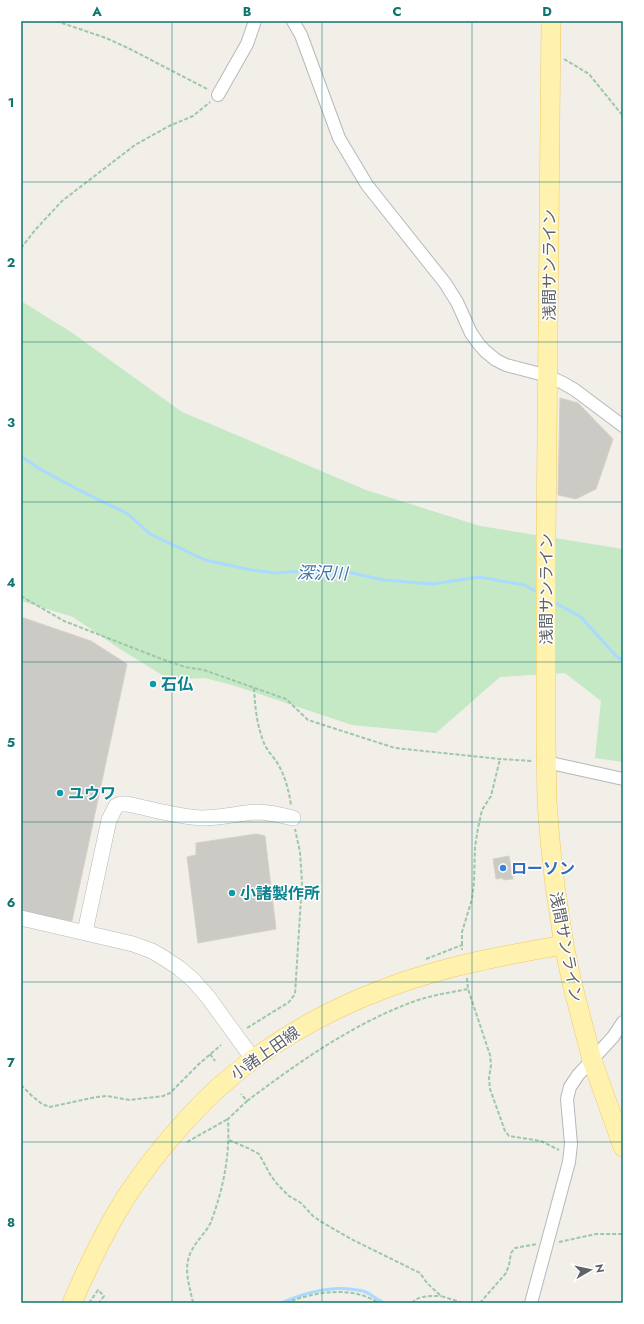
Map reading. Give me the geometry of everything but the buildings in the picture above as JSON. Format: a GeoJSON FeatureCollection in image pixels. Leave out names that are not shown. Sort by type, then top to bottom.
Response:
{"type":"FeatureCollection","features":[{"type":"Feature","properties":{"kind":"main road","name":"浅間サンライン"},"geometry":{"type":"LineString","coordinates":[[551,21],[546,539],[546,762],[550,840],[564,945],[575,997],[592,1060],[623,1147]]}},
{"type":"Feature","properties":{"kind":"main road","name":"小諸上田線"},"geometry":{"type":"LineString","coordinates":[[72,1303],[111,1223],[128,1195],[168,1142],[215,1091],[232,1075],[285,1037],[309,1022],[337,1008],[389,987],[450,968],[564,945]]}},
{"type":"Feature","properties":{"kind":"street"},"geometry":{"type":"LineString","coordinates":[[218,95],[247,44],[255,21]]}},
{"type":"Feature","properties":{"kind":"street"},"geometry":{"type":"LineString","coordinates":[[293,21],[301,35],[339,138],[367,185],[445,283],[457,302],[471,333],[478,343],[496,360],[506,365],[548,376],[575,390],[623,426]]}},
{"type":"Feature","properties":{"kind":"street"},"geometry":{"type":"LineString","coordinates":[[546,762],[623,779]]}},
{"type":"Feature","properties":{"kind":"street"},"geometry":{"type":"LineString","coordinates":[[85,932],[109,820],[116,806],[127,804],[189,817],[214,817],[257,812],[293,818]]}},
{"type":"Feature","properties":{"kind":"street"},"geometry":{"type":"LineString","coordinates":[[21,918],[85,932],[139,946],[152,951],[179,968],[193,980],[208,997],[253,1060]]}},
{"type":"Feature","properties":{"kind":"street"},"geometry":{"type":"LineString","coordinates":[[531,1303],[570,1154],[571,1134],[567,1099],[570,1088],[578,1076],[613,1037],[623,1022]]}},
{"type":"Feature","properties":{"kind":"path"},"geometry":{"type":"LineString","coordinates":[[21,248],[62,201],[135,145],[169,126],[193,116],[218,95],[124,46],[106,38],[56,21]]}},
{"type":"Feature","properties":{"kind":"path"},"geometry":{"type":"LineString","coordinates":[[551,52],[589,74],[623,116]]}},
{"type":"Feature","properties":{"kind":"path"},"geometry":{"type":"LineString","coordinates":[[21,596],[64,620],[106,637],[185,667],[204,670],[286,699],[308,720],[395,748],[500,759],[546,762]]}},
{"type":"Feature","properties":{"kind":"path"},"geometry":{"type":"LineString","coordinates":[[247,1028],[289,1002],[295,994],[302,882],[300,852],[287,783],[278,763],[264,745],[259,728],[254,688]]}},
{"type":"Feature","properties":{"kind":"path"},"geometry":{"type":"LineString","coordinates":[[462,945],[462,932],[472,899],[475,848],[479,822],[482,810],[491,796],[500,759]]}},
{"type":"Feature","properties":{"kind":"path"},"geometry":{"type":"LineString","coordinates":[[467,978],[468,989],[490,1055],[490,1089],[505,1131],[508,1136],[541,1141],[570,1154]]}},
{"type":"Feature","properties":{"kind":"path"},"geometry":{"type":"LineString","coordinates":[[168,1142],[176,1148],[228,1119],[247,1100],[309,1056],[383,1014],[419,1000],[468,989]]}},
{"type":"Feature","properties":{"kind":"path"},"geometry":{"type":"LineString","coordinates":[[21,1085],[42,1104],[50,1107],[102,1096],[130,1100],[163,1096],[170,1094],[220,1045]]}},
{"type":"Feature","properties":{"kind":"path"},"geometry":{"type":"LineString","coordinates":[[210,1054],[215,1061]]}},
{"type":"Feature","properties":{"kind":"path"},"geometry":{"type":"LineString","coordinates":[[241,1094],[247,1100]]}},
{"type":"Feature","properties":{"kind":"path"},"geometry":{"type":"LineString","coordinates":[[193,1303],[187,1274],[188,1257],[192,1248],[212,1221],[226,1168],[229,1140],[228,1119]]}},
{"type":"Feature","properties":{"kind":"path"},"geometry":{"type":"LineString","coordinates":[[229,1140],[259,1154],[271,1176],[278,1185],[289,1196],[301,1202],[316,1219],[351,1239],[420,1273],[427,1283],[441,1296]]}},
{"type":"Feature","properties":{"kind":"path"},"geometry":{"type":"LineString","coordinates":[[480,1303],[506,1273],[511,1253],[515,1248],[547,1244],[596,1234],[623,1234]]}},
{"type":"Feature","properties":{"kind":"path"},"geometry":{"type":"LineString","coordinates":[[89,1303],[98,1290],[104,1296],[100,1303]]}},
{"type":"Feature","properties":{"kind":"path"},"geometry":{"type":"LineString","coordinates":[[286,1303],[300,1298],[342,1291],[362,1294],[378,1303]]}},
{"type":"Feature","properties":{"kind":"path"},"geometry":{"type":"LineString","coordinates":[[412,1303],[418,1298],[441,1296],[463,1303]]}},
{"type":"Feature","properties":{"kind":"green space"},"geometry":{"type":"Polygon","coordinates":[[[21,301],[71,332],[182,412],[366,490],[480,526],[623,549],[623,762],[595,758],[601,701],[565,673],[500,677],[436,733],[352,725],[235,686],[205,678],[185,679],[162,675],[73,617],[21,601],[21,301]]]}},
{"type":"Feature","properties":{"kind":"waterway","name":"深沢川"},"geometry":{"type":"LineString","coordinates":[[21,456],[38,468],[128,514],[150,534],[205,560],[251,570],[277,573],[301,571],[332,573],[348,572],[383,580],[433,584],[479,577],[524,585],[539,593]]}},
{"type":"Feature","properties":{"kind":"waterway","name":"深沢川"},"geometry":{"type":"LineString","coordinates":[[552,601],[581,617],[616,656],[623,661]]}},
{"type":"Feature","properties":{"kind":"waterway"},"geometry":{"type":"LineString","coordinates":[[281,1303],[321,1290],[342,1288],[369,1293],[379,1301],[385,1303]]}},
{"type":"Feature","properties":{"kind":"place","name":"石仏"},"geometry":{"type":"Point","coordinates":[153,684]}},
{"type":"Feature","properties":{"kind":"place","name":"ユウワ"},"geometry":{"type":"Point","coordinates":[60,793]}},
{"type":"Feature","properties":{"kind":"place","name":"ローソン"},"geometry":{"type":"Point","coordinates":[503,868]}},
{"type":"Feature","properties":{"kind":"place","name":"小諸製作所"},"geometry":{"type":"Point","coordinates":[232,893]}}]}
